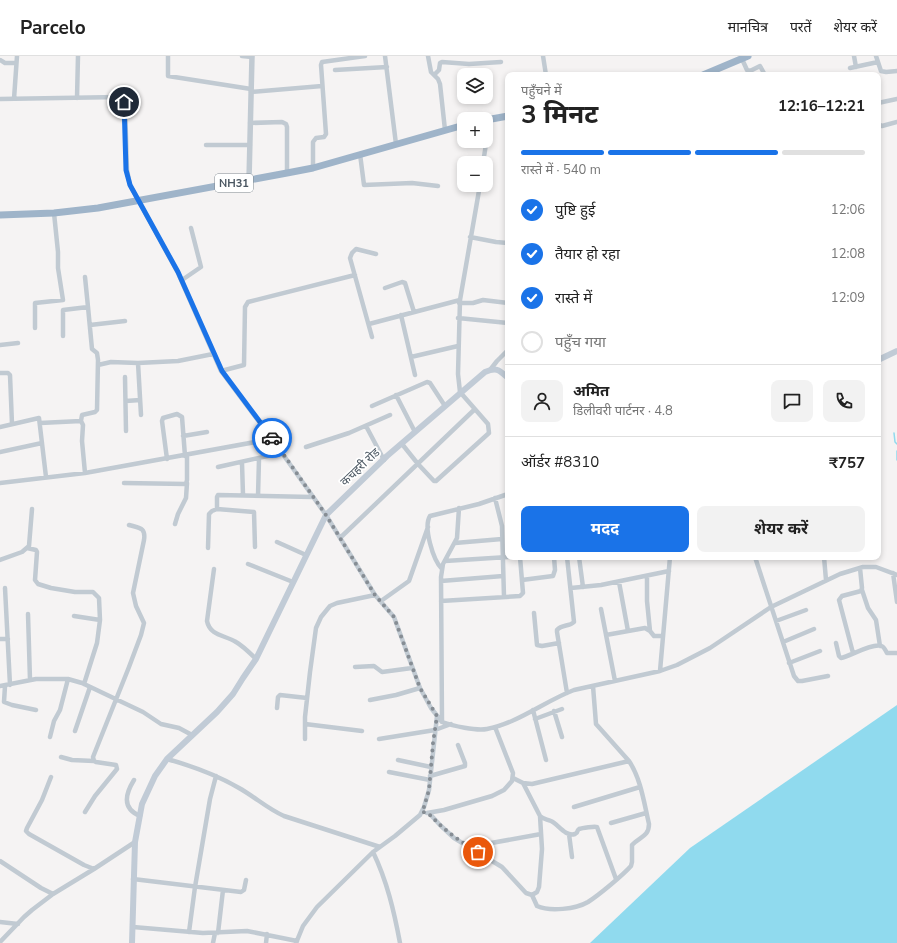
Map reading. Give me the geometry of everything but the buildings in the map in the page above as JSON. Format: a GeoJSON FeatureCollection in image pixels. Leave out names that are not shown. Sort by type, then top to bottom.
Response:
{"type":"FeatureCollection","features":[{"type":"Feature","properties":{"kind":"highway"},"geometry":{"type":"LineString","coordinates":[[710,72],[745,57]]}},
{"type":"Feature","properties":{"kind":"highway"},"geometry":{"type":"LineString","coordinates":[[493,119],[505,117]]}},
{"type":"Feature","properties":{"kind":"highway","name":"NH31"},"geometry":{"type":"LineString","coordinates":[[0,215],[54,213],[98,208],[313,168],[457,127]]}},
{"type":"Feature","properties":{"kind":"main road"},"geometry":{"type":"LineString","coordinates":[[881,359],[897,351]]}},
{"type":"Feature","properties":{"kind":"main road"},"geometry":{"type":"LineString","coordinates":[[490,370],[496,369],[505,375]]}},
{"type":"Feature","properties":{"kind":"main road","name":"कचहरी रोड"},"geometry":{"type":"LineString","coordinates":[[132,943],[135,842],[142,804],[152,782],[167,759],[233,694],[256,659],[326,515],[384,460],[460,392],[485,372],[490,370]]}},
{"type":"Feature","properties":{"kind":"street"},"geometry":{"type":"LineString","coordinates":[[14,99],[17,56]]}},
{"type":"Feature","properties":{"kind":"street"},"geometry":{"type":"LineString","coordinates":[[78,56],[78,98]]}},
{"type":"Feature","properties":{"kind":"street"},"geometry":{"type":"LineString","coordinates":[[168,56],[168,76],[251,90],[322,86]]}},
{"type":"Feature","properties":{"kind":"street"},"geometry":{"type":"LineString","coordinates":[[242,56],[252,57],[249,180]]}},
{"type":"Feature","properties":{"kind":"street"},"geometry":{"type":"LineString","coordinates":[[313,168],[313,142],[316,138],[324,137],[326,134],[322,86],[322,62],[365,56]]}},
{"type":"Feature","properties":{"kind":"street"},"geometry":{"type":"LineString","coordinates":[[385,56],[396,144]]}},
{"type":"Feature","properties":{"kind":"street"},"geometry":{"type":"LineString","coordinates":[[428,56],[430,68],[440,84],[446,130]]}},
{"type":"Feature","properties":{"kind":"street"},"geometry":{"type":"LineString","coordinates":[[543,56],[546,72]]}},
{"type":"Feature","properties":{"kind":"street"},"geometry":{"type":"LineString","coordinates":[[854,56],[856,67]]}},
{"type":"Feature","properties":{"kind":"street"},"geometry":{"type":"LineString","coordinates":[[876,56],[881,71],[897,71]]}},
{"type":"Feature","properties":{"kind":"street"},"geometry":{"type":"LineString","coordinates":[[745,57],[747,70],[750,71],[760,66],[763,72]]}},
{"type":"Feature","properties":{"kind":"street"},"geometry":{"type":"LineString","coordinates":[[0,60],[16,63]]}},
{"type":"Feature","properties":{"kind":"street"},"geometry":{"type":"LineString","coordinates":[[434,75],[439,70],[440,63],[442,62],[469,64],[501,62]]}},
{"type":"Feature","properties":{"kind":"street"},"geometry":{"type":"LineString","coordinates":[[850,68],[878,62]]}},
{"type":"Feature","properties":{"kind":"street"},"geometry":{"type":"LineString","coordinates":[[335,70],[387,66]]}},
{"type":"Feature","properties":{"kind":"street"},"geometry":{"type":"LineString","coordinates":[[0,99],[119,97],[123,100],[125,104],[127,176],[130,185],[182,280],[213,354],[222,371],[326,515],[375,595],[391,613],[397,625],[420,688],[442,722],[476,729],[495,727],[516,719],[567,693],[660,671],[677,665],[710,648],[771,607],[826,580],[860,568],[876,567],[895,574],[897,602]]}},
{"type":"Feature","properties":{"kind":"street"},"geometry":{"type":"LineString","coordinates":[[881,101],[897,98]]}},
{"type":"Feature","properties":{"kind":"street"},"geometry":{"type":"LineString","coordinates":[[250,123],[282,122],[286,124],[287,173]]}},
{"type":"Feature","properties":{"kind":"street"},"geometry":{"type":"LineString","coordinates":[[881,126],[897,122]]}},
{"type":"Feature","properties":{"kind":"street"},"geometry":{"type":"LineString","coordinates":[[206,145],[250,145]]}},
{"type":"Feature","properties":{"kind":"street"},"geometry":{"type":"LineString","coordinates":[[360,154],[364,185],[412,183],[438,186]]}},
{"type":"Feature","properties":{"kind":"street"},"geometry":{"type":"LineString","coordinates":[[402,444],[418,464],[434,481],[436,481],[489,433],[488,424],[460,392],[458,374],[458,318],[470,237],[479,192]]}},
{"type":"Feature","properties":{"kind":"street"},"geometry":{"type":"LineString","coordinates":[[35,328],[35,303],[63,300],[58,268],[58,246],[54,213]]}},
{"type":"Feature","properties":{"kind":"street"},"geometry":{"type":"LineString","coordinates":[[182,280],[201,267],[191,228]]}},
{"type":"Feature","properties":{"kind":"street"},"geometry":{"type":"LineString","coordinates":[[470,237],[505,243]]}},
{"type":"Feature","properties":{"kind":"street"},"geometry":{"type":"LineString","coordinates":[[372,337],[350,258],[354,251],[359,250],[376,254]]}},
{"type":"Feature","properties":{"kind":"street"},"geometry":{"type":"LineString","coordinates":[[222,371],[244,366],[245,304],[355,275]]}},
{"type":"Feature","properties":{"kind":"street"},"geometry":{"type":"LineString","coordinates":[[84,277],[92,349],[97,355],[98,365],[97,411],[82,415],[81,421],[83,424],[82,441],[85,473]]}},
{"type":"Feature","properties":{"kind":"street"},"geometry":{"type":"LineString","coordinates":[[385,288],[402,282],[405,283],[414,312]]}},
{"type":"Feature","properties":{"kind":"street"},"geometry":{"type":"LineString","coordinates":[[369,324],[401,315],[460,302],[473,303],[483,300],[505,303]]}},
{"type":"Feature","properties":{"kind":"street"},"geometry":{"type":"LineString","coordinates":[[63,336],[63,310],[88,307]]}},
{"type":"Feature","properties":{"kind":"street"},"geometry":{"type":"LineString","coordinates":[[401,315],[415,375]]}},
{"type":"Feature","properties":{"kind":"street"},"geometry":{"type":"LineString","coordinates":[[458,318],[505,323]]}},
{"type":"Feature","properties":{"kind":"street"},"geometry":{"type":"LineString","coordinates":[[90,325],[125,321]]}},
{"type":"Feature","properties":{"kind":"street"},"geometry":{"type":"LineString","coordinates":[[0,345],[18,343]]}},
{"type":"Feature","properties":{"kind":"street"},"geometry":{"type":"LineString","coordinates":[[411,357],[458,346]]}},
{"type":"Feature","properties":{"kind":"street"},"geometry":{"type":"LineString","coordinates":[[490,370],[505,353]]}},
{"type":"Feature","properties":{"kind":"street"},"geometry":{"type":"LineString","coordinates":[[98,365],[111,362],[138,363],[178,361],[213,354]]}},
{"type":"Feature","properties":{"kind":"street"},"geometry":{"type":"LineString","coordinates":[[138,363],[141,415]]}},
{"type":"Feature","properties":{"kind":"street"},"geometry":{"type":"LineString","coordinates":[[0,373],[8,373],[10,375],[12,424]]}},
{"type":"Feature","properties":{"kind":"street"},"geometry":{"type":"LineString","coordinates":[[125,377],[126,431]]}},
{"type":"Feature","properties":{"kind":"street"},"geometry":{"type":"LineString","coordinates":[[372,406],[427,382],[430,383],[445,406]]}},
{"type":"Feature","properties":{"kind":"street"},"geometry":{"type":"LineString","coordinates":[[396,395],[415,432]]}},
{"type":"Feature","properties":{"kind":"street"},"geometry":{"type":"LineString","coordinates":[[126,401],[140,400]]}},
{"type":"Feature","properties":{"kind":"street"},"geometry":{"type":"LineString","coordinates":[[340,538],[475,409]]}},
{"type":"Feature","properties":{"kind":"street"},"geometry":{"type":"LineString","coordinates":[[167,459],[163,418],[177,414],[180,415],[186,456],[187,483],[186,498],[175,524]]}},
{"type":"Feature","properties":{"kind":"street"},"geometry":{"type":"LineString","coordinates":[[306,447],[349,433],[390,415]]}},
{"type":"Feature","properties":{"kind":"street"},"geometry":{"type":"LineString","coordinates":[[0,427],[38,418],[40,423],[46,477]]}},
{"type":"Feature","properties":{"kind":"street"},"geometry":{"type":"LineString","coordinates":[[40,423],[81,421]]}},
{"type":"Feature","properties":{"kind":"street"},"geometry":{"type":"LineString","coordinates":[[366,426],[384,460]]}},
{"type":"Feature","properties":{"kind":"street"},"geometry":{"type":"LineString","coordinates":[[183,436],[207,432]]}},
{"type":"Feature","properties":{"kind":"street"},"geometry":{"type":"LineString","coordinates":[[0,483],[85,473],[186,456],[272,439]]}},
{"type":"Feature","properties":{"kind":"street"},"geometry":{"type":"LineString","coordinates":[[0,452],[42,443]]}},
{"type":"Feature","properties":{"kind":"street"},"geometry":{"type":"LineString","coordinates":[[218,467],[242,463],[281,453]]}},
{"type":"Feature","properties":{"kind":"street"},"geometry":{"type":"LineString","coordinates":[[258,496],[259,459]]}},
{"type":"Feature","properties":{"kind":"street"},"geometry":{"type":"LineString","coordinates":[[242,463],[242,495]]}},
{"type":"Feature","properties":{"kind":"street"},"geometry":{"type":"LineString","coordinates":[[124,483],[187,483]]}},
{"type":"Feature","properties":{"kind":"street"},"geometry":{"type":"LineString","coordinates":[[217,509],[218,495],[312,497]]}},
{"type":"Feature","properties":{"kind":"street"},"geometry":{"type":"LineString","coordinates":[[442,569],[434,558],[428,534],[430,516],[474,505],[505,495]]}},
{"type":"Feature","properties":{"kind":"street"},"geometry":{"type":"LineString","coordinates":[[494,498],[502,522],[502,539],[505,557],[503,576],[504,597]]}},
{"type":"Feature","properties":{"kind":"street"},"geometry":{"type":"LineString","coordinates":[[442,722],[441,581],[442,569],[457,538],[459,508]]}},
{"type":"Feature","properties":{"kind":"street"},"geometry":{"type":"LineString","coordinates":[[0,560],[22,552],[27,548],[30,542],[32,509]]}},
{"type":"Feature","properties":{"kind":"street"},"geometry":{"type":"LineString","coordinates":[[208,548],[209,514],[217,509],[254,512],[255,547]]}},
{"type":"Feature","properties":{"kind":"street"},"geometry":{"type":"LineString","coordinates":[[94,761],[94,752],[117,700],[144,623],[136,606],[133,593],[144,540],[144,531],[143,529],[129,525]]}},
{"type":"Feature","properties":{"kind":"street"},"geometry":{"type":"LineString","coordinates":[[381,601],[409,581],[428,525]]}},
{"type":"Feature","properties":{"kind":"street"},"geometry":{"type":"LineString","coordinates":[[455,543],[502,539]]}},
{"type":"Feature","properties":{"kind":"street"},"geometry":{"type":"LineString","coordinates":[[277,542],[306,555]]}},
{"type":"Feature","properties":{"kind":"street"},"geometry":{"type":"LineString","coordinates":[[27,548],[36,550],[37,552],[35,582],[41,586],[51,588],[75,592],[93,592],[99,598],[100,620],[98,643],[84,684]]}},
{"type":"Feature","properties":{"kind":"street"},"geometry":{"type":"LineString","coordinates":[[445,561],[505,557]]}},
{"type":"Feature","properties":{"kind":"street"},"geometry":{"type":"LineString","coordinates":[[441,601],[522,595],[520,560]]}},
{"type":"Feature","properties":{"kind":"street"},"geometry":{"type":"LineString","coordinates":[[522,580],[553,576],[555,570],[554,560]]}},
{"type":"Feature","properties":{"kind":"street"},"geometry":{"type":"LineString","coordinates":[[567,560],[574,622],[573,624],[558,628],[557,632],[567,693]]}},
{"type":"Feature","properties":{"kind":"street"},"geometry":{"type":"LineString","coordinates":[[579,560],[583,587]]}},
{"type":"Feature","properties":{"kind":"street"},"geometry":{"type":"LineString","coordinates":[[660,671],[670,560]]}},
{"type":"Feature","properties":{"kind":"street"},"geometry":{"type":"LineString","coordinates":[[756,560],[794,676],[798,681],[828,676]]}},
{"type":"Feature","properties":{"kind":"street"},"geometry":{"type":"LineString","coordinates":[[824,560],[826,580]]}},
{"type":"Feature","properties":{"kind":"street"},"geometry":{"type":"LineString","coordinates":[[248,564],[293,582]]}},
{"type":"Feature","properties":{"kind":"street"},"geometry":{"type":"LineString","coordinates":[[860,568],[862,590],[868,608],[876,620],[880,646],[883,647],[887,653],[897,653]]}},
{"type":"Feature","properties":{"kind":"street"},"geometry":{"type":"LineString","coordinates":[[214,569],[206,620],[207,624],[214,633],[237,643],[256,659]]}},
{"type":"Feature","properties":{"kind":"street"},"geometry":{"type":"LineString","coordinates":[[571,588],[619,582],[669,571]]}},
{"type":"Feature","properties":{"kind":"street"},"geometry":{"type":"LineString","coordinates":[[441,581],[503,576]]}},
{"type":"Feature","properties":{"kind":"street"},"geometry":{"type":"LineString","coordinates":[[647,576],[647,602],[650,631]]}},
{"type":"Feature","properties":{"kind":"street"},"geometry":{"type":"LineString","coordinates":[[619,582],[628,631]]}},
{"type":"Feature","properties":{"kind":"street"},"geometry":{"type":"LineString","coordinates":[[5,588],[8,639],[4,702],[36,710]]}},
{"type":"Feature","properties":{"kind":"street"},"geometry":{"type":"LineString","coordinates":[[853,653],[839,600],[842,596],[860,592],[862,590]]}},
{"type":"Feature","properties":{"kind":"street"},"geometry":{"type":"LineString","coordinates":[[305,739],[307,698],[316,628],[324,611],[337,603],[375,595]]}},
{"type":"Feature","properties":{"kind":"street"},"geometry":{"type":"LineString","coordinates":[[601,609],[615,681]]}},
{"type":"Feature","properties":{"kind":"street"},"geometry":{"type":"LineString","coordinates":[[776,621],[806,610]]}},
{"type":"Feature","properties":{"kind":"street"},"geometry":{"type":"LineString","coordinates":[[534,613],[537,645],[542,646],[559,643]]}},
{"type":"Feature","properties":{"kind":"street"},"geometry":{"type":"LineString","coordinates":[[28,614],[30,680]]}},
{"type":"Feature","properties":{"kind":"street"},"geometry":{"type":"LineString","coordinates":[[74,616],[100,620]]}},
{"type":"Feature","properties":{"kind":"street"},"geometry":{"type":"LineString","coordinates":[[606,635],[645,628],[654,636],[663,636]]}},
{"type":"Feature","properties":{"kind":"street"},"geometry":{"type":"LineString","coordinates":[[783,642],[814,629]]}},
{"type":"Feature","properties":{"kind":"street"},"geometry":{"type":"LineString","coordinates":[[0,639],[8,639]]}},
{"type":"Feature","properties":{"kind":"street"},"geometry":{"type":"LineString","coordinates":[[836,643],[840,658],[844,658],[863,649],[880,646]]}},
{"type":"Feature","properties":{"kind":"street"},"geometry":{"type":"LineString","coordinates":[[790,662],[820,651]]}},
{"type":"Feature","properties":{"kind":"street"},"geometry":{"type":"LineString","coordinates":[[355,667],[374,666],[382,672],[412,668]]}},
{"type":"Feature","properties":{"kind":"street"},"geometry":{"type":"LineString","coordinates":[[5,686],[36,679],[68,679],[84,684],[142,712],[161,724],[179,728],[192,735]]}},
{"type":"Feature","properties":{"kind":"street"},"geometry":{"type":"LineString","coordinates":[[50,737],[54,721],[60,710],[68,679]]}},
{"type":"Feature","properties":{"kind":"street"},"geometry":{"type":"LineString","coordinates":[[428,813],[454,838],[498,864],[526,893],[532,895],[537,906],[555,909],[568,908],[587,902],[631,866],[632,845],[647,833],[649,824],[637,777],[629,761],[596,724],[593,686]]}},
{"type":"Feature","properties":{"kind":"street"},"geometry":{"type":"LineString","coordinates":[[75,731],[90,687]]}},
{"type":"Feature","properties":{"kind":"street"},"geometry":{"type":"LineString","coordinates":[[370,700],[396,695],[420,688]]}},
{"type":"Feature","properties":{"kind":"street"},"geometry":{"type":"LineString","coordinates":[[277,708],[278,697],[280,695],[307,698]]}},
{"type":"Feature","properties":{"kind":"street"},"geometry":{"type":"LineString","coordinates":[[535,719],[562,709]]}},
{"type":"Feature","properties":{"kind":"street"},"geometry":{"type":"LineString","coordinates":[[533,710],[546,760]]}},
{"type":"Feature","properties":{"kind":"street"},"geometry":{"type":"LineString","coordinates":[[554,712],[562,737]]}},
{"type":"Feature","properties":{"kind":"street"},"geometry":{"type":"LineString","coordinates":[[133,927],[216,933],[247,931],[267,934],[297,942],[303,926],[317,907],[373,852],[395,836],[422,812],[429,790],[437,716]]}},
{"type":"Feature","properties":{"kind":"street"},"geometry":{"type":"LineString","coordinates":[[305,724],[362,731]]}},
{"type":"Feature","properties":{"kind":"street"},"geometry":{"type":"LineString","coordinates":[[379,739],[435,730],[451,724]]}},
{"type":"Feature","properties":{"kind":"street"},"geometry":{"type":"LineString","coordinates":[[422,812],[428,813],[451,808],[498,794],[508,786],[513,778],[513,773],[495,727]]}},
{"type":"Feature","properties":{"kind":"street"},"geometry":{"type":"LineString","coordinates":[[389,772],[430,778],[465,766],[458,745]]}},
{"type":"Feature","properties":{"kind":"street"},"geometry":{"type":"LineString","coordinates":[[61,757],[72,760],[94,761],[116,765],[117,768],[95,796],[85,812]]}},
{"type":"Feature","properties":{"kind":"street"},"geometry":{"type":"LineString","coordinates":[[167,759],[193,766],[216,776],[284,816],[380,847]]}},
{"type":"Feature","properties":{"kind":"street"},"geometry":{"type":"LineString","coordinates":[[398,760],[431,767]]}},
{"type":"Feature","properties":{"kind":"street"},"geometry":{"type":"LineString","coordinates":[[513,778],[523,783],[532,784],[629,761]]}},
{"type":"Feature","properties":{"kind":"street"},"geometry":{"type":"LineString","coordinates":[[189,932],[210,800],[216,776]]}},
{"type":"Feature","properties":{"kind":"street"},"geometry":{"type":"LineString","coordinates":[[51,777],[42,800],[26,831],[84,865],[94,869]]}},
{"type":"Feature","properties":{"kind":"street"},"geometry":{"type":"LineString","coordinates":[[134,780],[127,795],[127,801],[131,811],[140,816]]}},
{"type":"Feature","properties":{"kind":"street"},"geometry":{"type":"LineString","coordinates":[[523,783],[540,816],[542,849],[539,886],[537,892],[532,895]]}},
{"type":"Feature","properties":{"kind":"street"},"geometry":{"type":"LineString","coordinates":[[574,807],[640,787]]}},
{"type":"Feature","properties":{"kind":"street"},"geometry":{"type":"LineString","coordinates":[[611,823],[646,813]]}},
{"type":"Feature","properties":{"kind":"street"},"geometry":{"type":"LineString","coordinates":[[540,816],[552,822],[564,832],[569,834],[576,833],[580,829],[595,826],[597,827],[616,879]]}},
{"type":"Feature","properties":{"kind":"street"},"geometry":{"type":"LineString","coordinates":[[469,847],[541,834]]}},
{"type":"Feature","properties":{"kind":"street"},"geometry":{"type":"LineString","coordinates":[[569,834],[572,857]]}},
{"type":"Feature","properties":{"kind":"street"},"geometry":{"type":"LineString","coordinates":[[0,942],[24,917],[53,894],[135,842]]}},
{"type":"Feature","properties":{"kind":"street"},"geometry":{"type":"LineString","coordinates":[[373,852],[387,886],[400,943]]}},
{"type":"Feature","properties":{"kind":"street"},"geometry":{"type":"LineString","coordinates":[[0,861],[41,888],[53,894]]}},
{"type":"Feature","properties":{"kind":"street"},"geometry":{"type":"LineString","coordinates":[[133,879],[242,892],[246,880]]}},
{"type":"Feature","properties":{"kind":"street"},"geometry":{"type":"LineString","coordinates":[[213,943],[223,890]]}},
{"type":"Feature","properties":{"kind":"street"},"geometry":{"type":"LineString","coordinates":[[0,922],[18,924]]}},
{"type":"Feature","properties":{"kind":"street"},"geometry":{"type":"LineString","coordinates":[[266,943],[267,934]]}},
{"type":"Feature","properties":{"kind":"water"},"geometry":{"type":"Polygon","coordinates":[[[897,705],[897,943],[590,943],[690,848],[897,705]]]}},
{"type":"Feature","properties":{"kind":"waterway"},"geometry":{"type":"LineString","coordinates":[[894,433],[895,442],[897,444]]}},
{"type":"Feature","properties":{"kind":"waterway"},"geometry":{"type":"LineString","coordinates":[[897,451],[897,460]]}},
{"type":"Feature","properties":{"kind":"way so far"},"geometry":{"type":"LineString","coordinates":[[272,438],[281,453],[326,515],[375,595],[394,617],[420,688],[437,716],[429,790],[422,812],[428,813],[454,838],[478,852]]}},
{"type":"Feature","properties":{"kind":"route"},"geometry":{"type":"LineString","coordinates":[[124,102],[126,170],[130,185],[178,272],[213,354],[222,371],[262,427],[272,438]]}}]}
